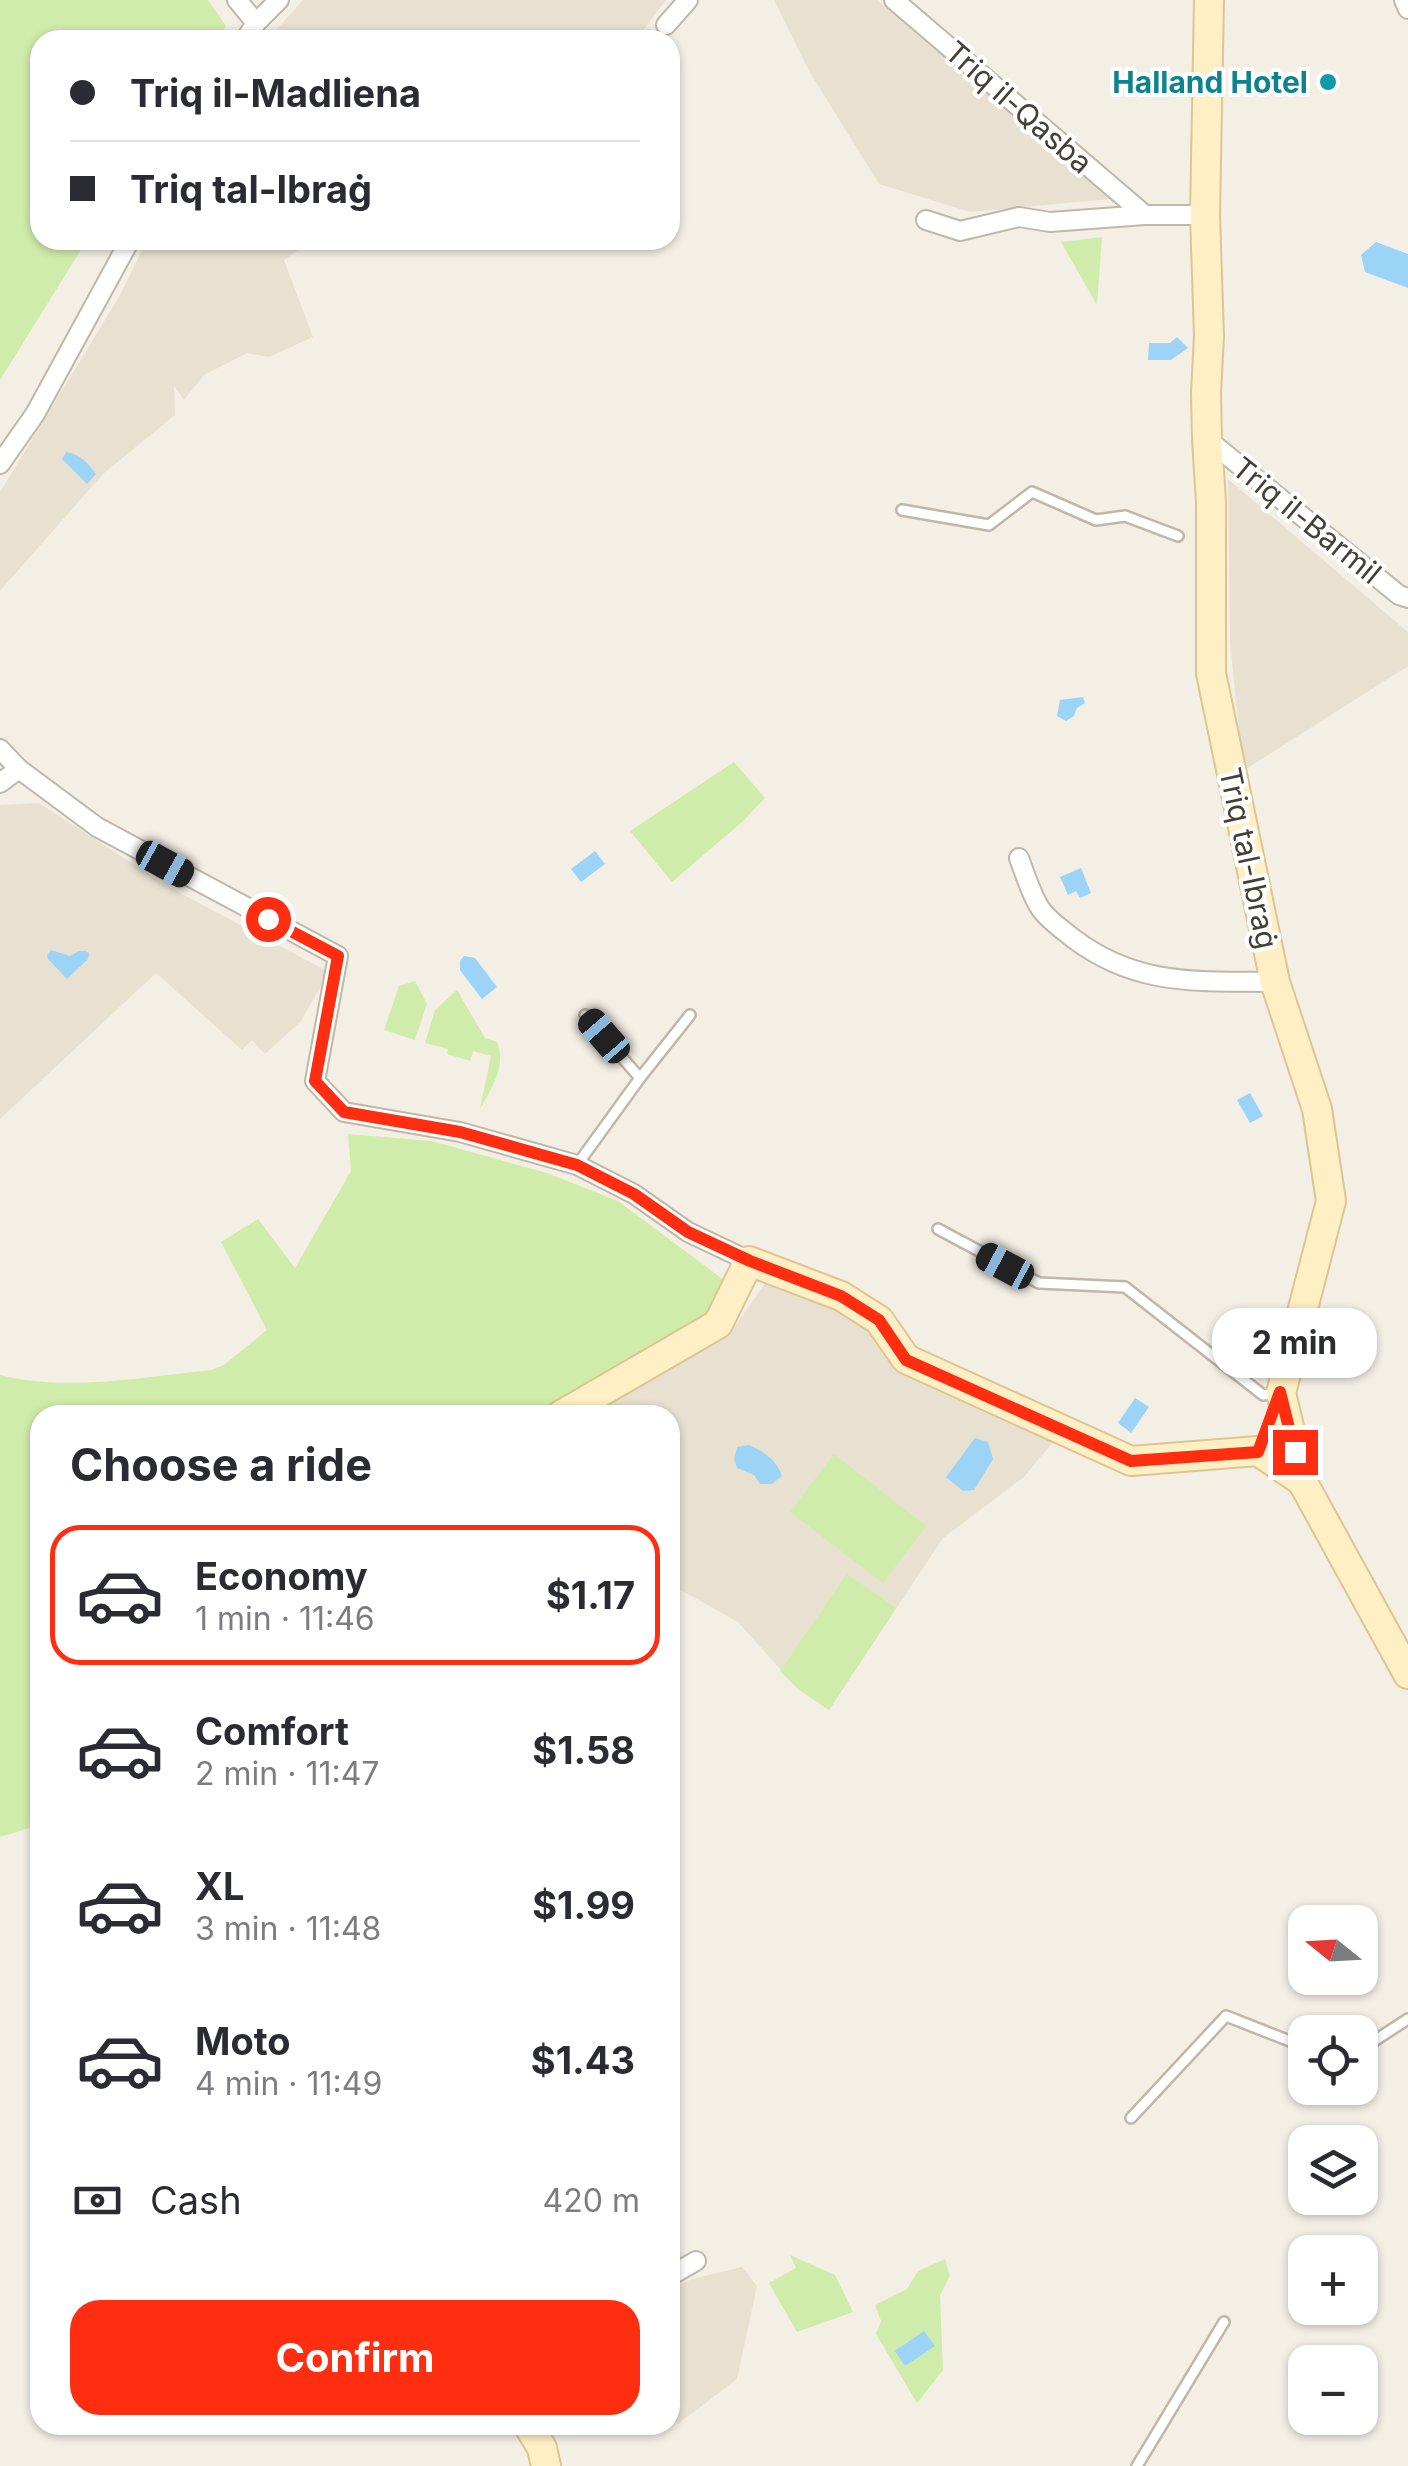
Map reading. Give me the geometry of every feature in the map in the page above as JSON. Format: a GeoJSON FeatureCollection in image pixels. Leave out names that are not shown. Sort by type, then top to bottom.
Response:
{"type":"FeatureCollection","features":[{"type":"Feature","properties":{"kind":"main road","name":"Triq tal-Ibraġ"},"geometry":{"type":"LineString","coordinates":[[1204,3],[1211,674],[1274,982],[1317,1109],[1332,1201],[1280,1392],[1302,1482],[1408,1674]]}},
{"type":"Feature","properties":{"kind":"main road"},"geometry":{"type":"LineString","coordinates":[[578,1405],[718,1324],[750,1261],[854,1304],[879,1320],[906,1360],[1131,1461],[1258,1452],[1302,1482]]}},
{"type":"Feature","properties":{"kind":"main road"},"geometry":{"type":"LineString","coordinates":[[1258,1452],[1280,1392]]}},
{"type":"Feature","properties":{"kind":"main road"},"geometry":{"type":"LineString","coordinates":[[534,2435],[546,2466]]}},
{"type":"Feature","properties":{"kind":"street"},"geometry":{"type":"LineString","coordinates":[[237,0],[256,23]]}},
{"type":"Feature","properties":{"kind":"street"},"geometry":{"type":"LineString","coordinates":[[251,30],[280,0]]}},
{"type":"Feature","properties":{"kind":"street"},"geometry":{"type":"LineString","coordinates":[[666,25],[688,0]]}},
{"type":"Feature","properties":{"kind":"street","name":"Triq il-Qasba"},"geometry":{"type":"LineString","coordinates":[[894,0],[1145,215]]}},
{"type":"Feature","properties":{"kind":"street"},"geometry":{"type":"LineString","coordinates":[[1404,0],[1408,9]]}},
{"type":"Feature","properties":{"kind":"street"},"geometry":{"type":"LineString","coordinates":[[926,220],[960,231],[1020,217],[1050,222],[1206,215]]}},
{"type":"Feature","properties":{"kind":"street"},"geometry":{"type":"LineString","coordinates":[[0,464],[35,414],[125,250]]}},
{"type":"Feature","properties":{"kind":"street","name":"Triq il-Barmil"},"geometry":{"type":"LineString","coordinates":[[1207,439],[1405,599]]}},
{"type":"Feature","properties":{"kind":"street"},"geometry":{"type":"LineString","coordinates":[[0,749],[19,769],[97,827],[338,956],[315,1081],[344,1112],[460,1132],[577,1165],[634,1194],[688,1232],[750,1261]]}},
{"type":"Feature","properties":{"kind":"street"},"geometry":{"type":"LineString","coordinates":[[0,783],[19,769]]}},
{"type":"Feature","properties":{"kind":"street"},"geometry":{"type":"LineString","coordinates":[[1019,858],[1040,908],[1083,946],[1121,967],[1197,982],[1274,982]]}},
{"type":"Feature","properties":{"kind":"street"},"geometry":{"type":"LineString","coordinates":[[680,2270],[696,2261]]}},
{"type":"Feature","properties":{"kind":"lane"},"geometry":{"type":"LineString","coordinates":[[902,510],[989,526],[1032,492],[1096,520],[1125,516],[1178,536]]}},
{"type":"Feature","properties":{"kind":"lane"},"geometry":{"type":"LineString","coordinates":[[585,1015],[640,1078]]}},
{"type":"Feature","properties":{"kind":"lane"},"geometry":{"type":"LineString","coordinates":[[577,1165],[690,1015]]}},
{"type":"Feature","properties":{"kind":"lane"},"geometry":{"type":"LineString","coordinates":[[938,1230],[1039,1284],[1125,1287],[1263,1394],[1280,1392]]}},
{"type":"Feature","properties":{"kind":"lane"},"geometry":{"type":"LineString","coordinates":[[1131,2118],[1226,2016],[1288,2040]]}},
{"type":"Feature","properties":{"kind":"lane"},"geometry":{"type":"LineString","coordinates":[[1378,2038],[1408,2019]]}},
{"type":"Feature","properties":{"kind":"lane"},"geometry":{"type":"LineString","coordinates":[[1138,2466],[1224,2322]]}},
{"type":"Feature","properties":{"kind":"shaded area"},"geometry":{"type":"Polygon","coordinates":[[[303,0],[666,0],[644,30],[276,30],[303,0]]]}},
{"type":"Feature","properties":{"kind":"shaded area"},"geometry":{"type":"Polygon","coordinates":[[[774,0],[877,0],[1110,199],[970,212],[879,184],[809,71],[774,0]]]}},
{"type":"Feature","properties":{"kind":"shaded area"},"geometry":{"type":"Polygon","coordinates":[[[142,250],[298,250],[284,260],[313,337],[269,357],[247,353],[204,375],[184,400],[174,386],[175,415],[103,474],[0,591],[0,492],[119,297],[142,250]]]}},
{"type":"Feature","properties":{"kind":"shaded area"},"geometry":{"type":"Polygon","coordinates":[[[1228,479],[1408,632],[1408,666],[1243,771],[1230,642],[1228,479]]]}},
{"type":"Feature","properties":{"kind":"shaded area"},"geometry":{"type":"Polygon","coordinates":[[[39,803],[167,886],[329,972],[301,1021],[265,1054],[252,1040],[242,1050],[156,973],[0,1119],[0,805],[39,803]]]}},
{"type":"Feature","properties":{"kind":"shaded area"},"geometry":{"type":"Polygon","coordinates":[[[772,1273],[850,1311],[899,1367],[1056,1438],[1024,1477],[943,1538],[829,1710],[798,1689],[738,1622],[680,1590],[680,1405],[596,1405],[731,1332],[772,1273]]]}},
{"type":"Feature","properties":{"kind":"shaded area"},"geometry":{"type":"Polygon","coordinates":[[[742,2267],[757,2286],[737,2379],[680,2422],[680,2284],[742,2267]]]}},
{"type":"Feature","properties":{"kind":"green space"},"geometry":{"type":"Polygon","coordinates":[[[0,0],[208,0],[226,26],[223,30],[30,30],[30,250],[81,250],[0,380],[0,0]]]}},
{"type":"Feature","properties":{"kind":"green space"},"geometry":{"type":"Polygon","coordinates":[[[1102,237],[1097,305],[1061,242],[1102,237]]]}},
{"type":"Feature","properties":{"kind":"green space"},"geometry":{"type":"Polygon","coordinates":[[[734,762],[765,798],[672,882],[630,831],[734,762]]]}},
{"type":"Feature","properties":{"kind":"green space"},"geometry":{"type":"Polygon","coordinates":[[[415,981],[427,1004],[415,1040],[384,1030],[399,986],[415,981]]]}},
{"type":"Feature","properties":{"kind":"green space"},"geometry":{"type":"Polygon","coordinates":[[[457,990],[485,1038],[497,1042],[500,1051],[496,1077],[480,1109],[491,1056],[473,1051],[470,1061],[425,1043],[435,1010],[457,990]]]}},
{"type":"Feature","properties":{"kind":"green space"},"geometry":{"type":"Polygon","coordinates":[[[348,1134],[432,1141],[547,1173],[618,1201],[728,1283],[720,1306],[588,1392],[554,1405],[30,1405],[30,1828],[0,1837],[0,1375],[78,1383],[211,1370],[224,1365],[267,1330],[221,1242],[258,1219],[295,1268],[351,1171],[348,1134]]]}},
{"type":"Feature","properties":{"kind":"green space"},"geometry":{"type":"Polygon","coordinates":[[[834,1454],[926,1526],[883,1583],[790,1512],[834,1454]]]}},
{"type":"Feature","properties":{"kind":"green space"},"geometry":{"type":"Polygon","coordinates":[[[847,1574],[896,1608],[829,1710],[780,1671],[847,1574]]]}},
{"type":"Feature","properties":{"kind":"green space"},"geometry":{"type":"Polygon","coordinates":[[[790,2255],[835,2275],[853,2312],[797,2332],[769,2283],[796,2268],[790,2255]]]}},
{"type":"Feature","properties":{"kind":"green space"},"geometry":{"type":"Polygon","coordinates":[[[945,2259],[950,2276],[940,2295],[943,2370],[917,2403],[876,2334],[881,2321],[875,2305],[907,2289],[918,2271],[945,2259]]]}},
{"type":"Feature","properties":{"kind":"water"},"geometry":{"type":"Polygon","coordinates":[[[1376,242],[1408,254],[1408,288],[1365,272],[1361,255],[1376,242]]]}},
{"type":"Feature","properties":{"kind":"water"},"geometry":{"type":"Polygon","coordinates":[[[1177,337],[1188,348],[1171,360],[1148,360],[1149,343],[1170,343],[1177,337]]]}},
{"type":"Feature","properties":{"kind":"water"},"geometry":{"type":"Polygon","coordinates":[[[66,452],[83,460],[96,474],[87,484],[62,459],[66,452]]]}},
{"type":"Feature","properties":{"kind":"water"},"geometry":{"type":"Polygon","coordinates":[[[1083,697],[1085,703],[1074,716],[1066,721],[1057,716],[1060,700],[1083,697]]]}},
{"type":"Feature","properties":{"kind":"water"},"geometry":{"type":"Polygon","coordinates":[[[595,851],[605,864],[581,882],[571,869],[595,851]]]}},
{"type":"Feature","properties":{"kind":"water"},"geometry":{"type":"Polygon","coordinates":[[[1081,868],[1091,893],[1080,898],[1076,891],[1068,895],[1060,877],[1081,868]]]}},
{"type":"Feature","properties":{"kind":"water"},"geometry":{"type":"Polygon","coordinates":[[[51,950],[70,956],[79,951],[89,953],[88,959],[67,979],[48,959],[51,950]]]}},
{"type":"Feature","properties":{"kind":"water"},"geometry":{"type":"Polygon","coordinates":[[[464,956],[475,958],[497,987],[482,999],[460,970],[464,956]]]}},
{"type":"Feature","properties":{"kind":"water"},"geometry":{"type":"Polygon","coordinates":[[[1250,1093],[1263,1116],[1250,1123],[1237,1100],[1250,1093]]]}},
{"type":"Feature","properties":{"kind":"water"},"geometry":{"type":"Polygon","coordinates":[[[1135,1398],[1149,1407],[1131,1433],[1118,1423],[1135,1398]]]}},
{"type":"Feature","properties":{"kind":"water"},"geometry":{"type":"Polygon","coordinates":[[[975,1438],[988,1442],[993,1459],[974,1490],[963,1491],[946,1477],[975,1438]]]}},
{"type":"Feature","properties":{"kind":"water"},"geometry":{"type":"Polygon","coordinates":[[[749,1445],[769,1457],[780,1470],[782,1476],[772,1484],[760,1484],[754,1475],[737,1468],[737,1447],[749,1445]]]}},
{"type":"Feature","properties":{"kind":"water"},"geometry":{"type":"Polygon","coordinates":[[[924,2331],[935,2346],[905,2366],[895,2351],[924,2331]]]}},
{"type":"Feature","properties":{"kind":"place","name":"Halland Hotel"},"geometry":{"type":"Point","coordinates":[1328,82]}},
{"type":"Feature","properties":{"kind":"route"},"geometry":{"type":"LineString","coordinates":[[268,919],[338,956],[315,1081],[344,1112],[460,1132],[577,1165],[634,1194],[688,1232],[841,1296],[879,1320],[906,1360],[1131,1461],[1258,1452],[1280,1392],[1295,1452]]}}]}
